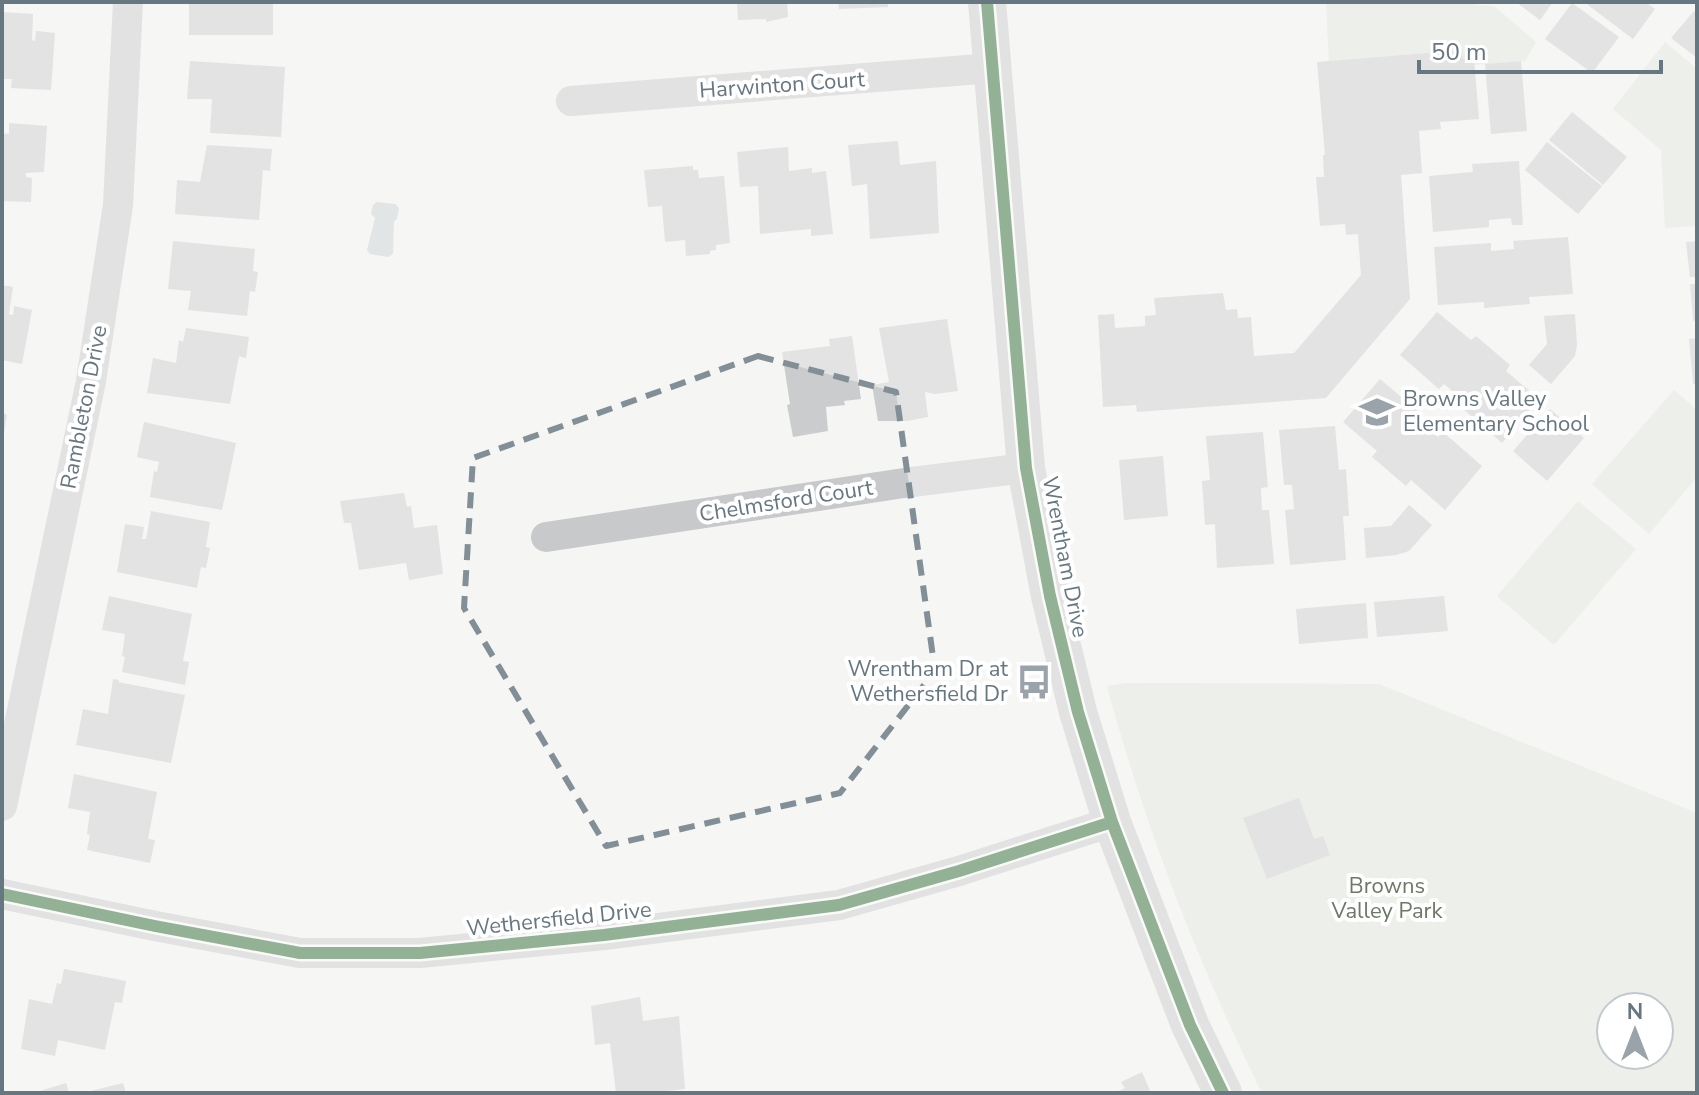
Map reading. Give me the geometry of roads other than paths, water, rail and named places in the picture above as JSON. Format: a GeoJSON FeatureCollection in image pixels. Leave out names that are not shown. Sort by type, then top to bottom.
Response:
{"type":"FeatureCollection","features":[{"type":"Feature","properties":{"kind":"street","name":"Rambleton Drive"},"geometry":{"type":"LineString","coordinates":[[2,806],[91,381],[118,205],[128,2]]}},
{"type":"Feature","properties":{"kind":"street","name":"Wrentham Drive"},"geometry":{"type":"LineString","coordinates":[[987,2],[1026,468],[1050,596],[1071,687],[1112,822],[1190,1025],[1223,1093]]}},
{"type":"Feature","properties":{"kind":"street","name":"Harwinton Court"},"geometry":{"type":"LineString","coordinates":[[571,101],[993,68]]}},
{"type":"Feature","properties":{"kind":"street","name":"Chelmsford Court"},"geometry":{"type":"LineString","coordinates":[[546,537],[904,483],[1026,468]]}},
{"type":"Feature","properties":{"kind":"street","name":"Wethersfield Drive"},"geometry":{"type":"LineString","coordinates":[[2,894],[300,953],[420,953],[604,935],[839,905],[1112,822]]}},
{"type":"Feature","properties":{"kind":"place","name":"Browns Valley Elementary School"},"geometry":{"type":"Point","coordinates":[1377,412]}},
{"type":"Feature","properties":{"kind":"place","name":"Wrentham Dr at Wethersfield Dr"},"geometry":{"type":"Point","coordinates":[1034,682]}},
{"type":"Feature","properties":{"kind":"park label","name":"Browns Valley Park"},"geometry":{"type":"Point","coordinates":[1387,898]}}]}
